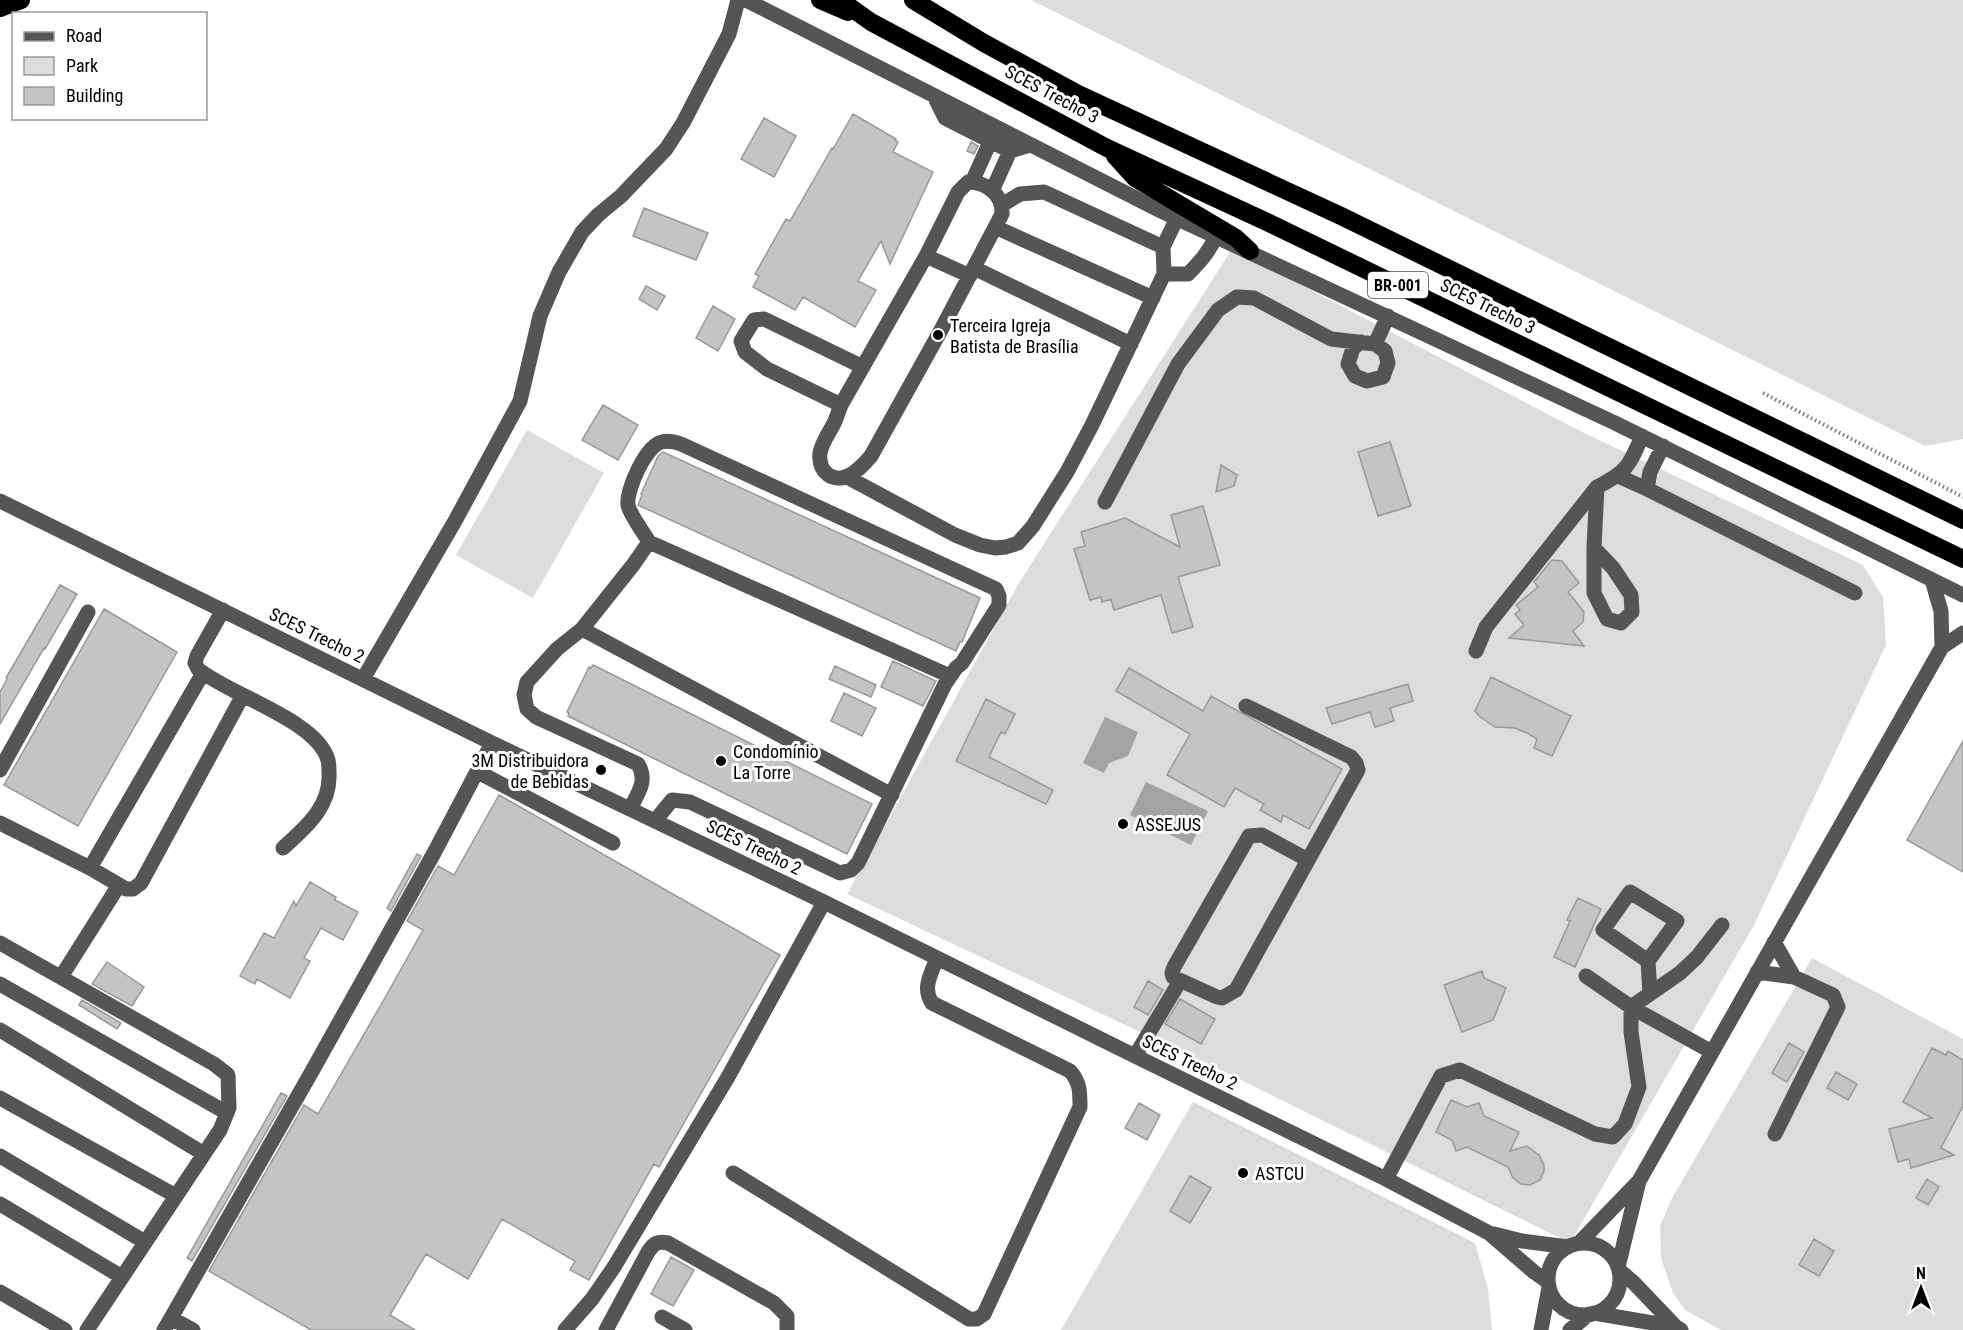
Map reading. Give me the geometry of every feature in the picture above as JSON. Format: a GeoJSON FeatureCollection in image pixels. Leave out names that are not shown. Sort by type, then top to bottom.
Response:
{"type":"FeatureCollection","features":[{"type":"Feature","properties":{"kind":"highway"},"geometry":{"type":"LineString","coordinates":[[0,9],[21,0]]}},
{"type":"Feature","properties":{"kind":"highway"},"geometry":{"type":"LineString","coordinates":[[820,0],[871,22]]}},
{"type":"Feature","properties":{"kind":"highway","name":"SCES Trecho 3"},"geometry":{"type":"LineString","coordinates":[[840,0],[871,22],[1107,148],[1278,227],[1963,559]]}},
{"type":"Feature","properties":{"kind":"highway","name":"SCES Trecho 3"},"geometry":{"type":"LineString","coordinates":[[913,0],[984,43],[1078,94],[1341,216],[1963,520]]}},
{"type":"Feature","properties":{"kind":"highway"},"geometry":{"type":"LineString","coordinates":[[1107,148],[1135,178],[1236,238],[1250,251]]}},
{"type":"Feature","properties":{"kind":"street"},"geometry":{"type":"LineString","coordinates":[[363,679],[455,521],[520,401],[540,316],[582,232],[621,196],[666,149],[683,123],[729,34],[738,0]]}},
{"type":"Feature","properties":{"kind":"street"},"geometry":{"type":"LineString","coordinates":[[746,0],[1177,218],[1663,446],[1963,595]]}},
{"type":"Feature","properties":{"kind":"street"},"geometry":{"type":"LineString","coordinates":[[934,96],[945,118],[990,142],[1010,151],[1030,145]]}},
{"type":"Feature","properties":{"kind":"street"},"geometry":{"type":"LineString","coordinates":[[972,182],[990,142]]}},
{"type":"Feature","properties":{"kind":"street"},"geometry":{"type":"LineString","coordinates":[[992,191],[1010,151]]}},
{"type":"Feature","properties":{"kind":"street"},"geometry":{"type":"LineString","coordinates":[[969,182],[980,184],[992,191],[998,196],[1002,205],[1002,214],[871,456],[848,477],[838,478],[827,475],[820,466],[820,454],[824,440],[833,426],[841,405],[926,256],[958,192],[969,182]]}},
{"type":"Feature","properties":{"kind":"street"},"geometry":{"type":"LineString","coordinates":[[1002,205],[1020,194],[1044,192],[1163,247]]}},
{"type":"Feature","properties":{"kind":"street"},"geometry":{"type":"LineString","coordinates":[[848,477],[955,535],[980,545],[995,548],[1018,543],[1033,526],[1067,472],[1131,344],[1164,274],[1163,247],[1177,218]]}},
{"type":"Feature","properties":{"kind":"street"},"geometry":{"type":"LineString","coordinates":[[995,227],[1153,298]]}},
{"type":"Feature","properties":{"kind":"street"},"geometry":{"type":"LineString","coordinates":[[1164,274],[1188,274],[1211,248],[1216,236]]}},
{"type":"Feature","properties":{"kind":"street"},"geometry":{"type":"LineString","coordinates":[[926,256],[972,272],[1131,344]]}},
{"type":"Feature","properties":{"kind":"street"},"geometry":{"type":"LineString","coordinates":[[1105,502],[1178,364],[1218,310],[1237,297],[1254,298],[1331,339],[1368,343],[1388,316]]}},
{"type":"Feature","properties":{"kind":"street"},"geometry":{"type":"LineString","coordinates":[[841,405],[767,369],[745,352],[741,341],[749,326],[754,320],[764,319],[863,367]]}},
{"type":"Feature","properties":{"kind":"street"},"geometry":{"type":"LineString","coordinates":[[1476,651],[1492,618],[1597,487],[1618,476],[1630,464],[1642,436]]}},
{"type":"Feature","properties":{"kind":"street"},"geometry":{"type":"LineString","coordinates":[[655,821],[672,800],[690,802],[840,873],[851,870],[858,863],[950,676],[962,663],[999,605],[996,589],[672,442],[661,442],[651,447],[631,484],[628,496],[628,507],[650,542],[950,676]]}},
{"type":"Feature","properties":{"kind":"street"},"geometry":{"type":"LineString","coordinates":[[1647,489],[1650,472],[1663,446]]}},
{"type":"Feature","properties":{"kind":"street"},"geometry":{"type":"LineString","coordinates":[[1618,476],[1855,592]]}},
{"type":"Feature","properties":{"kind":"street"},"geometry":{"type":"LineString","coordinates":[[1594,548],[1597,487]]}},
{"type":"Feature","properties":{"kind":"street","name":"SCES Trecho 2"},"geometry":{"type":"LineString","coordinates":[[0,501],[492,743],[824,902],[1386,1179],[1489,1233],[1549,1285]]}},
{"type":"Feature","properties":{"kind":"street"},"geometry":{"type":"LineString","coordinates":[[630,809],[643,782],[638,764],[536,717],[528,709],[524,695],[527,682],[536,671],[557,649],[582,629],[650,542]]}},
{"type":"Feature","properties":{"kind":"street"},"geometry":{"type":"LineString","coordinates":[[1932,580],[1941,611],[1942,647]]}},
{"type":"Feature","properties":{"kind":"street"},"geometry":{"type":"LineString","coordinates":[[223,610],[195,663],[203,673],[300,727],[316,741],[328,759],[329,780],[325,800],[309,825],[283,848]]}},
{"type":"Feature","properties":{"kind":"street"},"geometry":{"type":"LineString","coordinates":[[0,770],[88,612]]}},
{"type":"Feature","properties":{"kind":"street"},"geometry":{"type":"LineString","coordinates":[[582,629],[892,795]]}},
{"type":"Feature","properties":{"kind":"street"},"geometry":{"type":"LineString","coordinates":[[1541,1330],[1552,1261],[1559,1253],[1574,1245],[1639,1181],[1942,647],[1963,633]]}},
{"type":"Feature","properties":{"kind":"street"},"geometry":{"type":"LineString","coordinates":[[90,868],[203,673]]}},
{"type":"Feature","properties":{"kind":"street"},"geometry":{"type":"LineString","coordinates":[[0,823],[90,868],[126,889],[133,889],[141,883],[243,695]]}},
{"type":"Feature","properties":{"kind":"street"},"geometry":{"type":"LineString","coordinates":[[1246,706],[1351,757],[1358,770],[1236,990],[1222,998],[1217,997],[1173,977],[1174,967],[1250,836],[1262,835],[1308,860]]}},
{"type":"Feature","properties":{"kind":"street"},"geometry":{"type":"LineString","coordinates":[[193,1330],[168,1324],[311,1073],[492,743]]}},
{"type":"Feature","properties":{"kind":"street"},"geometry":{"type":"LineString","coordinates":[[478,772],[613,843]]}},
{"type":"Feature","properties":{"kind":"street"},"geometry":{"type":"LineString","coordinates":[[61,977],[119,885]]}},
{"type":"Feature","properties":{"kind":"street"},"geometry":{"type":"LineString","coordinates":[[1648,961],[1603,930],[1630,892],[1677,921],[1648,961],[1650,994]]}},
{"type":"Feature","properties":{"kind":"street"},"geometry":{"type":"LineString","coordinates":[[565,1330],[592,1299],[614,1267],[728,1077],[824,902]]}},
{"type":"Feature","properties":{"kind":"street"},"geometry":{"type":"LineString","coordinates":[[1631,1007],[1689,965],[1722,925]]}},
{"type":"Feature","properties":{"kind":"street"},"geometry":{"type":"LineString","coordinates":[[1774,942],[1794,977]]}},
{"type":"Feature","properties":{"kind":"street"},"geometry":{"type":"LineString","coordinates":[[0,943],[214,1064],[228,1075],[229,1108],[220,1130],[87,1330]]}},
{"type":"Feature","properties":{"kind":"street"},"geometry":{"type":"LineString","coordinates":[[733,1173],[969,1319],[977,1319],[984,1314],[1077,1116],[1080,1107],[1080,1092],[1078,1080],[1070,1071],[932,1003],[927,995],[926,987],[937,958]]}},
{"type":"Feature","properties":{"kind":"street"},"geometry":{"type":"LineString","coordinates":[[1758,972],[1794,977],[1833,995],[1838,1007],[1775,1134]]}},
{"type":"Feature","properties":{"kind":"street"},"geometry":{"type":"LineString","coordinates":[[1586,976],[1631,1007],[1712,1052]]}},
{"type":"Feature","properties":{"kind":"street"},"geometry":{"type":"LineString","coordinates":[[1135,1056],[1180,981]]}},
{"type":"Feature","properties":{"kind":"street"},"geometry":{"type":"LineString","coordinates":[[0,984],[226,1113]]}},
{"type":"Feature","properties":{"kind":"street"},"geometry":{"type":"LineString","coordinates":[[1386,1179],[1441,1076],[1460,1070],[1595,1134],[1613,1137],[1625,1124],[1639,1087],[1631,1032],[1631,1007]]}},
{"type":"Feature","properties":{"kind":"street"},"geometry":{"type":"LineString","coordinates":[[0,1030],[204,1154]]}},
{"type":"Feature","properties":{"kind":"street"},"geometry":{"type":"LineString","coordinates":[[0,1098],[176,1196]]}},
{"type":"Feature","properties":{"kind":"street"},"geometry":{"type":"LineString","coordinates":[[0,1156],[145,1242]]}},
{"type":"Feature","properties":{"kind":"street"},"geometry":{"type":"LineString","coordinates":[[1618,1269],[1639,1181]]}},
{"type":"Feature","properties":{"kind":"street"},"geometry":{"type":"LineString","coordinates":[[0,1204],[122,1276]]}},
{"type":"Feature","properties":{"kind":"street","name":"SCES Trecho 2"},"geometry":{"type":"LineString","coordinates":[[1489,1233],[1522,1241],[1574,1245]]}},
{"type":"Feature","properties":{"kind":"street"},"geometry":{"type":"LineString","coordinates":[[606,1330],[648,1252],[653,1244],[659,1241],[668,1243],[774,1303],[787,1316],[787,1330]]}},
{"type":"Feature","properties":{"kind":"street"},"geometry":{"type":"LineString","coordinates":[[1570,1330],[1591,1314],[1604,1309],[1612,1301],[1620,1281],[1612,1256],[1603,1248],[1591,1244],[1574,1245]]}},
{"type":"Feature","properties":{"kind":"street"},"geometry":{"type":"LineString","coordinates":[[1618,1269],[1678,1328]]}},
{"type":"Feature","properties":{"kind":"street"},"geometry":{"type":"LineString","coordinates":[[1549,1285],[1553,1297],[1568,1311],[1678,1328]]}},
{"type":"Feature","properties":{"kind":"street"},"geometry":{"type":"LineString","coordinates":[[0,1292],[65,1330]]}},
{"type":"Feature","properties":{"kind":"street"},"geometry":{"type":"LineString","coordinates":[[662,1317],[685,1330]]}},
{"type":"Feature","properties":{"kind":"path"},"geometry":{"type":"LineString","coordinates":[[1763,393],[1963,497]]}},
{"type":"Feature","properties":{"kind":"green space"},"geometry":{"type":"Polygon","coordinates":[[[1031,0],[1963,0],[1963,439],[1925,446],[1031,0]]]}},
{"type":"Feature","properties":{"kind":"green space"},"geometry":{"type":"Polygon","coordinates":[[[1232,249],[1582,432],[1863,565],[1883,597],[1886,645],[1754,925],[1570,1243],[1219,1069],[847,894],[1019,583],[1232,249]]]}},
{"type":"Feature","properties":{"kind":"green space"},"geometry":{"type":"Polygon","coordinates":[[[527,430],[604,473],[533,598],[456,555],[527,430]]]}},
{"type":"Feature","properties":{"kind":"green space"},"geometry":{"type":"Polygon","coordinates":[[[1812,958],[1963,1039],[1963,1330],[1721,1330],[1685,1310],[1673,1293],[1661,1258],[1660,1226],[1672,1198],[1812,958]]]}},
{"type":"Feature","properties":{"kind":"green space","name":"ASTCU"},"geometry":{"type":"Polygon","coordinates":[[[1193,1102],[1475,1243],[1488,1289],[1492,1330],[1061,1330],[1193,1102]]]}},
{"type":"Feature","properties":{"kind":"shaded area"},"geometry":{"type":"Polygon","coordinates":[[[1105,717],[1138,732],[1128,756],[1109,763],[1104,773],[1083,763],[1105,717]]]}},
{"type":"Feature","properties":{"kind":"shaded area"},"geometry":{"type":"Polygon","coordinates":[[[1146,782],[1208,811],[1191,845],[1130,815],[1146,782]]]}},
{"type":"Feature","properties":{"kind":"building"},"geometry":{"type":"Polygon","coordinates":[[[853,114],[896,139],[898,142],[893,152],[933,172],[890,264],[881,241],[858,281],[876,290],[855,327],[803,297],[795,310],[753,287],[759,276],[755,274],[786,219],[790,221],[853,114]]]}},
{"type":"Feature","properties":{"kind":"building"},"geometry":{"type":"Polygon","coordinates":[[[764,118],[796,136],[774,177],[741,159],[764,118]]]}},
{"type":"Feature","properties":{"kind":"building"},"geometry":{"type":"Polygon","coordinates":[[[971,142],[978,146],[974,154],[967,151],[971,142]]]}},
{"type":"Feature","properties":{"kind":"building"},"geometry":{"type":"Polygon","coordinates":[[[644,208],[708,233],[696,260],[633,236],[644,208]]]}},
{"type":"Feature","properties":{"kind":"building"},"geometry":{"type":"Polygon","coordinates":[[[646,286],[665,296],[657,310],[639,299],[646,286]]]}},
{"type":"Feature","properties":{"kind":"building"},"geometry":{"type":"Polygon","coordinates":[[[713,306],[735,319],[718,351],[696,338],[713,306]]]}},
{"type":"Feature","properties":{"kind":"building"},"geometry":{"type":"Polygon","coordinates":[[[603,405],[638,425],[618,460],[582,440],[603,405]]]}},
{"type":"Feature","properties":{"kind":"building"},"geometry":{"type":"Polygon","coordinates":[[[1390,442],[1411,506],[1378,516],[1358,452],[1390,442]]]}},
{"type":"Feature","properties":{"kind":"building"},"geometry":{"type":"Polygon","coordinates":[[[663,452],[980,598],[962,642],[956,651],[638,505],[658,456],[663,452]]]}},
{"type":"Feature","properties":{"kind":"building"},"geometry":{"type":"Polygon","coordinates":[[[1221,465],[1237,475],[1234,486],[1216,492],[1221,465]]]}},
{"type":"Feature","properties":{"kind":"building"},"geometry":{"type":"Polygon","coordinates":[[[1203,506],[1220,565],[1178,577],[1193,627],[1172,633],[1161,595],[1114,610],[1111,599],[1102,602],[1101,597],[1090,600],[1074,549],[1085,546],[1081,532],[1125,518],[1180,547],[1171,515],[1203,506]]]}},
{"type":"Feature","properties":{"kind":"building"},"geometry":{"type":"Polygon","coordinates":[[[1552,560],[1562,561],[1579,583],[1568,592],[1584,612],[1583,622],[1573,631],[1584,646],[1509,638],[1524,625],[1515,614],[1520,610],[1516,605],[1538,587],[1534,582],[1552,560]]]}},
{"type":"Feature","properties":{"kind":"building"},"geometry":{"type":"Polygon","coordinates":[[[60,585],[77,594],[0,724],[0,692],[6,678],[60,585]]]}},
{"type":"Feature","properties":{"kind":"building"},"geometry":{"type":"Polygon","coordinates":[[[104,609],[177,652],[78,826],[4,785],[104,609]]]}},
{"type":"Feature","properties":{"kind":"building"},"geometry":{"type":"Polygon","coordinates":[[[893,661],[936,681],[923,706],[881,687],[893,661]]]}},
{"type":"Feature","properties":{"kind":"building","name":"Condomínio La Torre"},"geometry":{"type":"Polygon","coordinates":[[[593,665],[872,804],[847,854],[568,716],[567,712],[589,667],[593,665]]]}},
{"type":"Feature","properties":{"kind":"building"},"geometry":{"type":"Polygon","coordinates":[[[835,666],[876,685],[871,697],[829,679],[835,666]]]}},
{"type":"Feature","properties":{"kind":"building"},"geometry":{"type":"Polygon","coordinates":[[[1129,668],[1203,711],[1211,696],[1342,769],[1309,829],[1283,815],[1281,822],[1260,810],[1264,804],[1235,788],[1224,807],[1167,775],[1190,734],[1116,691],[1129,668]]]}},
{"type":"Feature","properties":{"kind":"building"},"geometry":{"type":"Polygon","coordinates":[[[1491,677],[1571,716],[1552,756],[1534,748],[1537,739],[1527,733],[1515,728],[1495,727],[1475,711],[1491,677]]]}},
{"type":"Feature","properties":{"kind":"building"},"geometry":{"type":"Polygon","coordinates":[[[1408,684],[1413,701],[1390,708],[1394,721],[1375,727],[1370,712],[1332,724],[1326,708],[1408,684]]]}},
{"type":"Feature","properties":{"kind":"building"},"geometry":{"type":"Polygon","coordinates":[[[844,693],[876,708],[862,736],[831,721],[844,693]]]}},
{"type":"Feature","properties":{"kind":"building"},"geometry":{"type":"Polygon","coordinates":[[[986,699],[1015,714],[1005,734],[1001,732],[989,757],[1053,790],[1046,804],[956,761],[986,699]]]}},
{"type":"Feature","properties":{"kind":"building"},"geometry":{"type":"Polygon","coordinates":[[[1963,741],[1963,872],[1907,840],[1963,741]]]}},
{"type":"Feature","properties":{"kind":"building"},"geometry":{"type":"Polygon","coordinates":[[[499,795],[780,955],[659,1167],[654,1164],[589,1280],[570,1270],[575,1261],[502,1219],[468,1279],[426,1254],[390,1315],[415,1330],[311,1330],[209,1271],[304,1105],[318,1114],[382,1003],[423,930],[407,921],[438,866],[454,875],[499,795]]]}},
{"type":"Feature","properties":{"kind":"building"},"geometry":{"type":"Polygon","coordinates":[[[417,854],[421,856],[391,911],[387,908],[417,854]]]}},
{"type":"Feature","properties":{"kind":"building"},"geometry":{"type":"Polygon","coordinates":[[[310,882],[336,897],[335,900],[358,912],[343,940],[321,928],[304,958],[310,961],[290,998],[257,979],[255,984],[240,976],[264,933],[274,938],[294,901],[296,906],[310,882]]]}},
{"type":"Feature","properties":{"kind":"building"},"geometry":{"type":"Polygon","coordinates":[[[1578,898],[1601,909],[1575,967],[1554,957],[1570,921],[1567,920],[1578,898]]]}},
{"type":"Feature","properties":{"kind":"building"},"geometry":{"type":"Polygon","coordinates":[[[107,962],[144,987],[132,1006],[92,984],[107,962]]]}},
{"type":"Feature","properties":{"kind":"building"},"geometry":{"type":"Polygon","coordinates":[[[1482,971],[1484,978],[1506,988],[1493,1020],[1462,1032],[1444,985],[1482,971]]]}},
{"type":"Feature","properties":{"kind":"building"},"geometry":{"type":"Polygon","coordinates":[[[1148,981],[1163,990],[1148,1015],[1134,1007],[1148,981]]]}},
{"type":"Feature","properties":{"kind":"building"},"geometry":{"type":"Polygon","coordinates":[[[1180,999],[1215,1019],[1201,1044],[1165,1024],[1180,999]]]}},
{"type":"Feature","properties":{"kind":"building"},"geometry":{"type":"Polygon","coordinates":[[[82,1000],[121,1023],[117,1029],[79,1005],[82,1000]]]}},
{"type":"Feature","properties":{"kind":"building"},"geometry":{"type":"Polygon","coordinates":[[[1789,1043],[1804,1052],[1787,1082],[1772,1073],[1789,1043]]]}},
{"type":"Feature","properties":{"kind":"building"},"geometry":{"type":"Polygon","coordinates":[[[1932,1048],[1946,1055],[1948,1051],[1963,1060],[1963,1106],[1941,1148],[1954,1155],[1911,1168],[1909,1159],[1898,1162],[1889,1129],[1932,1118],[1903,1102],[1932,1048]]]}},
{"type":"Feature","properties":{"kind":"building"},"geometry":{"type":"Polygon","coordinates":[[[1836,1072],[1857,1084],[1848,1100],[1827,1088],[1836,1072]]]}},
{"type":"Feature","properties":{"kind":"building"},"geometry":{"type":"Polygon","coordinates":[[[281,1093],[287,1096],[192,1261],[187,1258],[281,1093]]]}},
{"type":"Feature","properties":{"kind":"building"},"geometry":{"type":"Polygon","coordinates":[[[1451,1100],[1467,1107],[1479,1103],[1484,1116],[1519,1132],[1510,1151],[1527,1146],[1539,1155],[1544,1165],[1540,1180],[1530,1185],[1521,1184],[1513,1178],[1508,1167],[1467,1147],[1456,1151],[1452,1140],[1436,1132],[1451,1100]]]}},
{"type":"Feature","properties":{"kind":"building"},"geometry":{"type":"Polygon","coordinates":[[[1139,1103],[1160,1115],[1147,1140],[1125,1128],[1139,1103]]]}},
{"type":"Feature","properties":{"kind":"building"},"geometry":{"type":"Polygon","coordinates":[[[1190,1176],[1211,1188],[1190,1223],[1170,1211],[1190,1176]]]}},
{"type":"Feature","properties":{"kind":"building"},"geometry":{"type":"Polygon","coordinates":[[[1927,1179],[1939,1187],[1928,1205],[1916,1198],[1927,1179]]]}},
{"type":"Feature","properties":{"kind":"building"},"geometry":{"type":"Polygon","coordinates":[[[1814,1239],[1834,1251],[1819,1276],[1799,1265],[1814,1239]]]}},
{"type":"Feature","properties":{"kind":"building"},"geometry":{"type":"Polygon","coordinates":[[[671,1257],[694,1270],[673,1306],[651,1294],[671,1257]]]}},
{"type":"Feature","properties":{"kind":"place","name":"Terceira Igreja Batista de Brasília"},"geometry":{"type":"Point","coordinates":[938,335]}},
{"type":"Feature","properties":{"kind":"place","name":"Condomínio La Torre"},"geometry":{"type":"Point","coordinates":[721,761]}},
{"type":"Feature","properties":{"kind":"place","name":"3M Distribuidora de Bebidas"},"geometry":{"type":"Point","coordinates":[601,770]}},
{"type":"Feature","properties":{"kind":"place","name":"ASSEJUS"},"geometry":{"type":"Point","coordinates":[1123,824]}},
{"type":"Feature","properties":{"kind":"place","name":"ASTCU"},"geometry":{"type":"Point","coordinates":[1243,1173]}}]}
